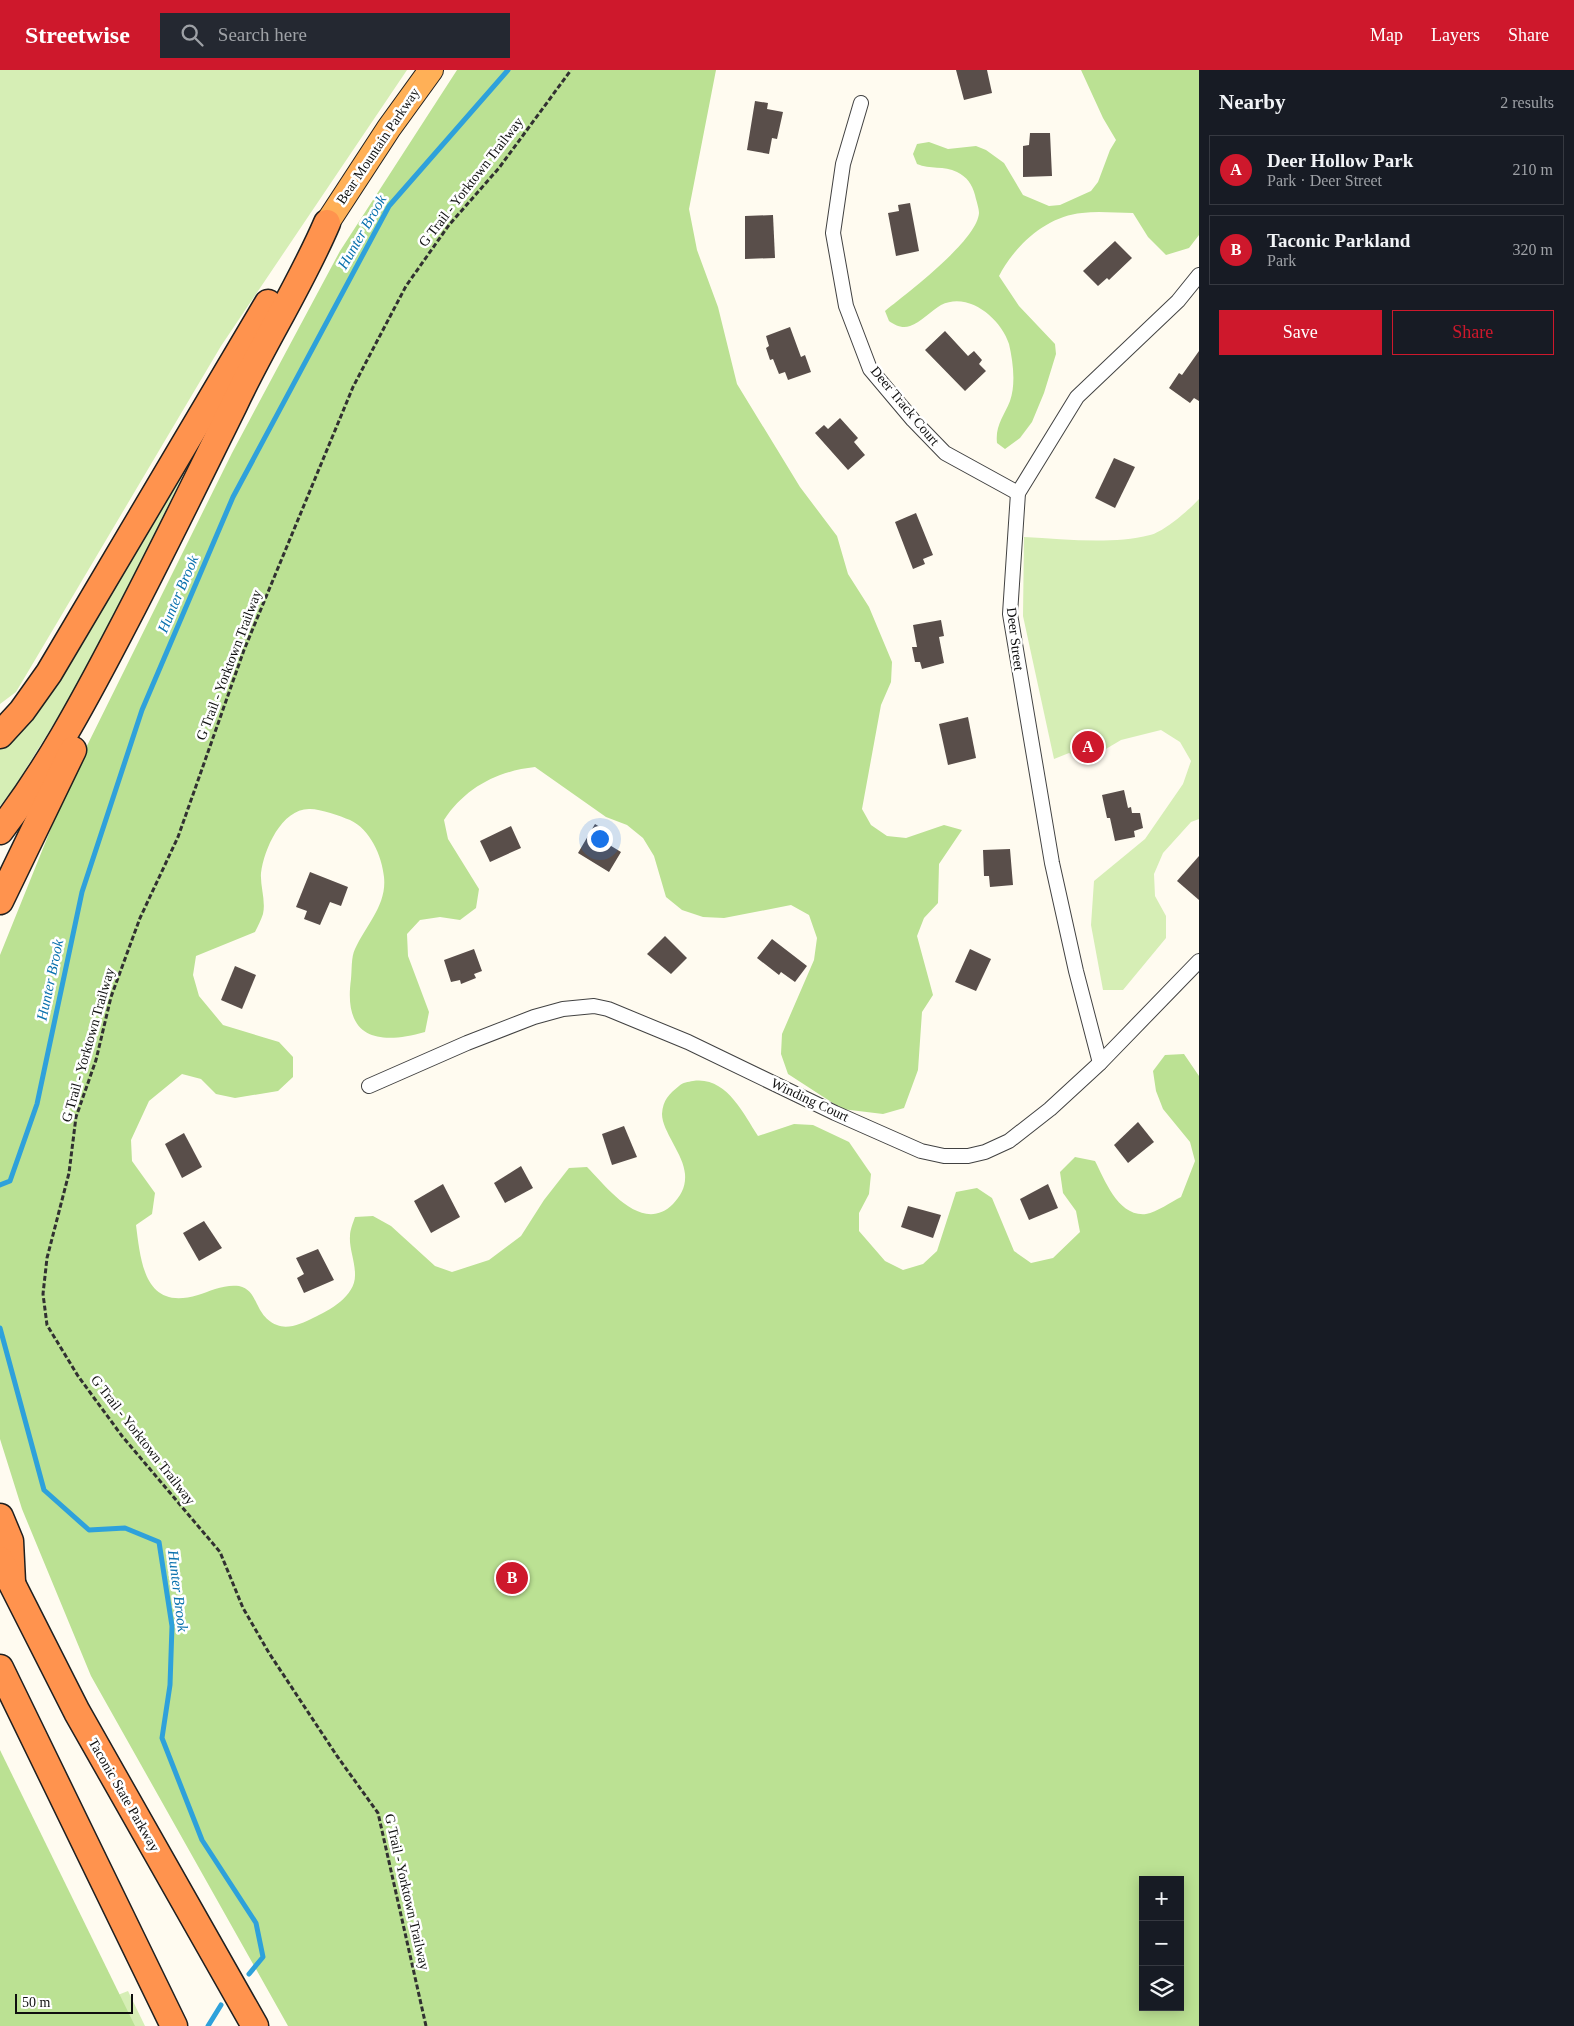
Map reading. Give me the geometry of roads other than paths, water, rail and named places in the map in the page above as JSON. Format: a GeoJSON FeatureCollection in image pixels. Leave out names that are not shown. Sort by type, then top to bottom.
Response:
{"type":"FeatureCollection","features":[{"type":"Feature","properties":{"kind":"highway","name":"Bear Mountain Parkway"},"geometry":{"type":"LineString","coordinates":[[327,223],[389,128],[431,70]]}},
{"type":"Feature","properties":{"kind":"highway"},"geometry":{"type":"LineString","coordinates":[[0,901],[119,654],[159,560],[234,403],[304,275],[327,223]]}},
{"type":"Feature","properties":{"kind":"highway"},"geometry":{"type":"LineString","coordinates":[[0,735],[22,711],[49,673],[290,268],[327,223]]}},
{"type":"Feature","properties":{"kind":"highway"},"geometry":{"type":"LineString","coordinates":[[0,831],[66,734],[159,560]]}},
{"type":"Feature","properties":{"kind":"highway"},"geometry":{"type":"LineString","coordinates":[[0,1517],[10,1541],[13,1588]]}},
{"type":"Feature","properties":{"kind":"highway","name":"Taconic State Parkway"},"geometry":{"type":"LineString","coordinates":[[0,1560],[77,1712],[255,2026]]}},
{"type":"Feature","properties":{"kind":"highway"},"geometry":{"type":"LineString","coordinates":[[0,1668],[174,2026]]}},
{"type":"Feature","properties":{"kind":"highway"},"geometry":{"type":"LineString","coordinates":[[0,1711],[45,1799],[84,1840]]}},
{"type":"Feature","properties":{"kind":"street","name":"Deer Track Court"},"geometry":{"type":"LineString","coordinates":[[860,103],[843,164],[833,233],[846,306],[870,369],[913,420],[945,453],[1018,493]]}},
{"type":"Feature","properties":{"kind":"street","name":"Deer Street"},"geometry":{"type":"LineString","coordinates":[[1100,1063],[1076,971],[1052,863],[1010,614],[1018,493],[1077,397],[1178,301],[1199,275]]}},
{"type":"Feature","properties":{"kind":"street","name":"Winding Court"},"geometry":{"type":"LineString","coordinates":[[369,1086],[467,1043],[534,1017],[563,1009],[594,1006],[608,1009],[688,1042],[921,1151],[944,1156],[968,1156],[985,1152],[1009,1141],[1050,1109],[1100,1063],[1199,961]]}},
{"type":"Feature","properties":{"kind":"waterway","name":"Hunter Brook"},"geometry":{"type":"LineString","coordinates":[[0,1185],[10,1181],[37,1104],[82,892],[142,710],[233,497],[389,206],[508,70]]}},
{"type":"Feature","properties":{"kind":"waterway","name":"Hunter Brook"},"geometry":{"type":"LineString","coordinates":[[0,1328],[44,1490],[89,1530],[125,1528],[159,1542],[172,1626],[170,1685],[162,1738],[202,1840],[256,1923],[263,1957],[249,1974]]}},
{"type":"Feature","properties":{"kind":"waterway","name":"Hunter Brook"},"geometry":{"type":"LineString","coordinates":[[208,2026],[221,2005]]}},
{"type":"Feature","properties":{"kind":"place","name":"Deer Hollow Park"},"geometry":{"type":"Point","coordinates":[1088,747]}},
{"type":"Feature","properties":{"kind":"place","name":"Taconic Parkland"},"geometry":{"type":"Point","coordinates":[512,1578]}}]}
